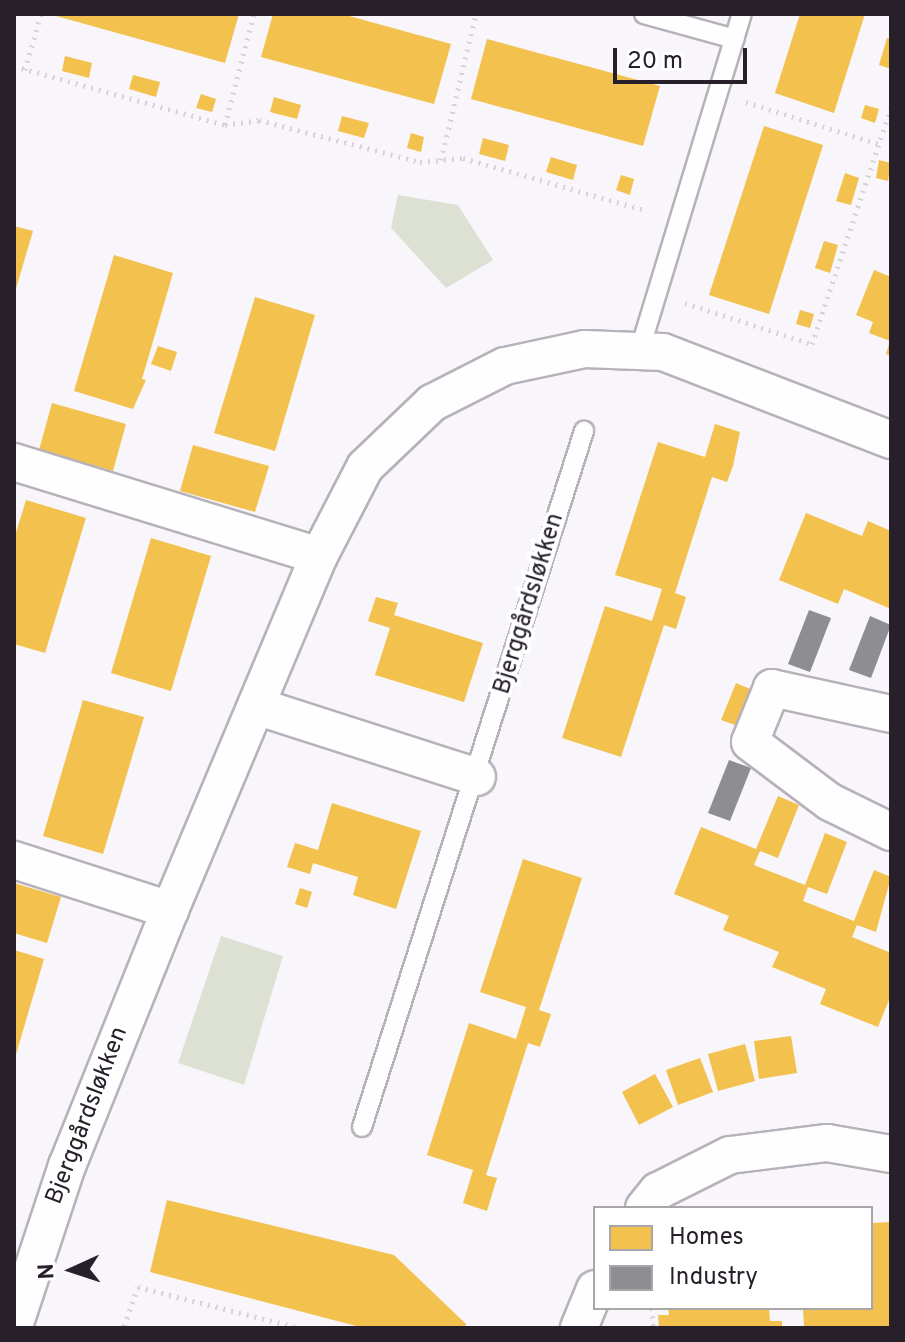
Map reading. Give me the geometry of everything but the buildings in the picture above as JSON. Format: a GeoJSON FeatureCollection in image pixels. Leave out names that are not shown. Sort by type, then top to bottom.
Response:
{"type":"FeatureCollection","features":[{"type":"Feature","properties":{"kind":"street","name":"Bjerggårdsløkken"},"geometry":{"type":"LineString","coordinates":[[14,1326],[67,1166],[170,910],[319,556],[365,467],[432,403],[505,366],[585,349],[663,352],[891,440]]}},
{"type":"Feature","properties":{"kind":"street"},"geometry":{"type":"LineString","coordinates":[[14,462],[319,556]]}},
{"type":"Feature","properties":{"kind":"street"},"geometry":{"type":"LineString","coordinates":[[891,714],[772,688],[750,742],[830,802],[891,832]]}},
{"type":"Feature","properties":{"kind":"street"},"geometry":{"type":"LineString","coordinates":[[256,706],[477,777]]}},
{"type":"Feature","properties":{"kind":"street"},"geometry":{"type":"LineString","coordinates":[[14,860],[170,910]]}},
{"type":"Feature","properties":{"kind":"street"},"geometry":{"type":"LineString","coordinates":[[646,1206],[658,1191],[730,1155],[827,1143],[891,1154]]}},
{"type":"Feature","properties":{"kind":"street"},"geometry":{"type":"LineString","coordinates":[[579,1328],[593,1294]]}},
{"type":"Feature","properties":{"kind":"lane"},"geometry":{"type":"LineString","coordinates":[[644,14],[735,39]]}},
{"type":"Feature","properties":{"kind":"lane"},"geometry":{"type":"LineString","coordinates":[[640,349],[742,14]]}},
{"type":"Feature","properties":{"kind":"lane","name":"Bjerggårdsløkken"},"geometry":{"type":"LineString","coordinates":[[362,1127],[477,777],[584,431]]}},
{"type":"Feature","properties":{"kind":"path"},"geometry":{"type":"LineString","coordinates":[[25,70],[41,14]]}},
{"type":"Feature","properties":{"kind":"path"},"geometry":{"type":"LineString","coordinates":[[225,125],[254,14]]}},
{"type":"Feature","properties":{"kind":"path"},"geometry":{"type":"LineString","coordinates":[[441,160],[476,14]]}},
{"type":"Feature","properties":{"kind":"path"},"geometry":{"type":"LineString","coordinates":[[14,66],[225,125],[259,120],[420,162],[463,158],[680,220]]}},
{"type":"Feature","properties":{"kind":"path"},"geometry":{"type":"LineString","coordinates":[[719,94],[879,144]]}},
{"type":"Feature","properties":{"kind":"path"},"geometry":{"type":"LineString","coordinates":[[657,294],[812,344],[891,108]]}},
{"type":"Feature","properties":{"kind":"path"},"geometry":{"type":"LineString","coordinates":[[124,1326],[138,1287],[300,1328]]}},
{"type":"Feature","properties":{"kind":"shaded area"},"geometry":{"type":"Polygon","coordinates":[[[398,195],[458,205],[493,260],[446,288],[391,228],[398,195]]]}},
{"type":"Feature","properties":{"kind":"shaded area"},"geometry":{"type":"Polygon","coordinates":[[[221,936],[283,956],[244,1085],[178,1063],[221,936]]]}}]}
